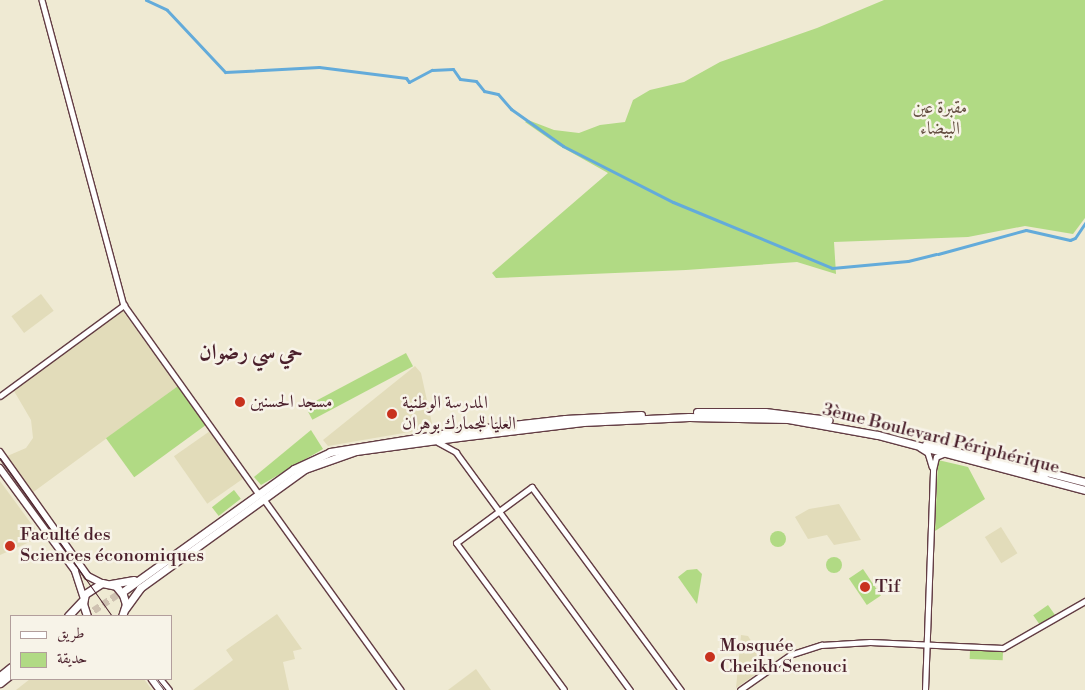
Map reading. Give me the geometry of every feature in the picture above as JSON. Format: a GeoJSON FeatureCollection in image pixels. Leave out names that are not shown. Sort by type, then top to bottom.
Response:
{"type":"FeatureCollection","features":[{"type":"Feature","properties":{"kind":"highway","name":"3ème Boulevard Périphérique"},"geometry":{"type":"LineString","coordinates":[[186,553],[126,591],[198,537],[313,458],[352,446],[565,419],[689,413],[765,412],[825,419],[1085,486]]}},
{"type":"Feature","properties":{"kind":"highway","name":"3ème Boulevard Périphérique"},"geometry":{"type":"LineString","coordinates":[[124,613],[134,593],[259,494],[305,469],[336,456],[434,440],[583,422],[761,417],[828,424],[944,454],[1010,468]]}},
{"type":"Feature","properties":{"kind":"highway"},"geometry":{"type":"LineString","coordinates":[[1010,468],[1085,482]]}},
{"type":"Feature","properties":{"kind":"highway"},"geometry":{"type":"LineString","coordinates":[[1010,468],[1031,480],[1085,492]]}},
{"type":"Feature","properties":{"kind":"highway"},"geometry":{"type":"LineString","coordinates":[[69,615],[84,599],[91,588],[102,583],[111,584],[134,580],[198,537]]}},
{"type":"Feature","properties":{"kind":"highway"},"geometry":{"type":"LineString","coordinates":[[111,584],[123,595],[124,613]]}},
{"type":"Feature","properties":{"kind":"highway"},"geometry":{"type":"LineString","coordinates":[[84,599],[86,615]]}},
{"type":"Feature","properties":{"kind":"highway"},"geometry":{"type":"LineString","coordinates":[[0,683],[7,675]]}},
{"type":"Feature","properties":{"kind":"main road"},"geometry":{"type":"LineString","coordinates":[[0,452],[91,579],[102,583]]}},
{"type":"Feature","properties":{"kind":"main road"},"geometry":{"type":"LineString","coordinates":[[0,468],[75,570],[84,599]]}},
{"type":"Feature","properties":{"kind":"main road"},"geometry":{"type":"LineString","coordinates":[[161,680],[169,690]]}},
{"type":"Feature","properties":{"kind":"street"},"geometry":{"type":"LineString","coordinates":[[42,0],[124,305],[401,690]]}},
{"type":"Feature","properties":{"kind":"street"},"geometry":{"type":"LineString","coordinates":[[0,396],[124,305]]}},
{"type":"Feature","properties":{"kind":"street"},"geometry":{"type":"LineString","coordinates":[[459,437],[454,445],[456,452],[630,690]]}},
{"type":"Feature","properties":{"kind":"street"},"geometry":{"type":"LineString","coordinates":[[434,440],[456,452]]}},
{"type":"Feature","properties":{"kind":"street"},"geometry":{"type":"LineString","coordinates":[[909,444],[928,453],[933,470]]}},
{"type":"Feature","properties":{"kind":"street"},"geometry":{"type":"LineString","coordinates":[[925,690],[925,645],[933,470],[936,457],[944,454]]}},
{"type":"Feature","properties":{"kind":"street"},"geometry":{"type":"LineString","coordinates":[[564,690],[456,542],[532,487],[680,690]]}},
{"type":"Feature","properties":{"kind":"street"},"geometry":{"type":"LineString","coordinates":[[740,690],[781,660],[810,647],[844,642],[1003,648],[1085,601]]}},
{"type":"Feature","properties":{"kind":"shaded area"},"geometry":{"type":"Polygon","coordinates":[[[41,294],[54,311],[24,333],[11,316],[41,294]]]}},
{"type":"Feature","properties":{"kind":"shaded area"},"geometry":{"type":"Polygon","coordinates":[[[122,310],[178,386],[32,493],[5,457],[26,448],[33,438],[31,420],[14,391],[122,310]]]}},
{"type":"Feature","properties":{"kind":"shaded area","name":"المدرسة الوطنية العليا للجمارك بوهران"},"geometry":{"type":"Polygon","coordinates":[[[415,366],[421,373],[433,428],[328,446],[323,440],[415,366]]]}},
{"type":"Feature","properties":{"kind":"shaded area"},"geometry":{"type":"Polygon","coordinates":[[[210,431],[243,479],[207,504],[174,456],[210,431]]]}},
{"type":"Feature","properties":{"kind":"shaded area"},"geometry":{"type":"Polygon","coordinates":[[[0,481],[41,537],[0,555],[0,481]]]}},
{"type":"Feature","properties":{"kind":"shaded area"},"geometry":{"type":"Polygon","coordinates":[[[839,504],[861,540],[834,545],[827,535],[808,539],[795,517],[809,509],[839,504]]]}},
{"type":"Feature","properties":{"kind":"shaded area"},"geometry":{"type":"Polygon","coordinates":[[[1001,527],[1017,553],[1001,563],[985,537],[1001,527]]]}},
{"type":"Feature","properties":{"kind":"shaded area"},"geometry":{"type":"Polygon","coordinates":[[[277,614],[302,649],[293,651],[295,659],[283,662],[289,690],[193,690],[233,660],[226,650],[277,614]]]}},
{"type":"Feature","properties":{"kind":"shaded area"},"geometry":{"type":"Polygon","coordinates":[[[741,635],[748,636],[767,666],[736,688],[741,635]]]}},
{"type":"Feature","properties":{"kind":"shaded area"},"geometry":{"type":"Polygon","coordinates":[[[476,669],[491,690],[448,690],[476,669]]]}},
{"type":"Feature","properties":{"kind":"shaded area"},"geometry":{"type":"Polygon","coordinates":[[[29,680],[145,680],[152,690],[16,690],[29,680]]]}},
{"type":"Feature","properties":{"kind":"green space","name":"مقبرة عين البيضاء"},"geometry":{"type":"Polygon","coordinates":[[[884,0],[1085,0],[1085,218],[1073,234],[1025,226],[968,237],[834,242],[836,274],[797,262],[686,270],[496,278],[492,273],[608,173],[558,145],[525,122],[528,120],[554,130],[579,133],[600,125],[625,122],[633,100],[650,90],[684,82],[720,62],[817,28],[884,0]]]}},
{"type":"Feature","properties":{"kind":"green space"},"geometry":{"type":"Polygon","coordinates":[[[406,353],[413,366],[312,420],[305,407],[406,353]]]}},
{"type":"Feature","properties":{"kind":"green space"},"geometry":{"type":"Polygon","coordinates":[[[178,386],[206,425],[134,477],[106,438],[178,386]]]}},
{"type":"Feature","properties":{"kind":"green space"},"geometry":{"type":"Polygon","coordinates":[[[311,430],[323,449],[261,485],[254,477],[311,430]]]}},
{"type":"Feature","properties":{"kind":"green space"},"geometry":{"type":"Polygon","coordinates":[[[938,460],[968,467],[985,499],[935,531],[938,460]]]}},
{"type":"Feature","properties":{"kind":"green space"},"geometry":{"type":"Polygon","coordinates":[[[234,490],[241,499],[219,516],[212,507],[234,490]]]}},
{"type":"Feature","properties":{"kind":"green space"},"geometry":{"type":"Polygon","coordinates":[[[778,531],[786,539],[778,547],[770,539],[778,531]]]}},
{"type":"Feature","properties":{"kind":"green space"},"geometry":{"type":"Polygon","coordinates":[[[834,557],[842,565],[834,573],[826,565],[834,557]]]}},
{"type":"Feature","properties":{"kind":"green space"},"geometry":{"type":"Polygon","coordinates":[[[697,569],[702,574],[697,604],[678,577],[687,570],[697,569]]]}},
{"type":"Feature","properties":{"kind":"green space","name":"Tif"},"geometry":{"type":"Polygon","coordinates":[[[863,569],[881,596],[867,605],[849,579],[863,569]]]}},
{"type":"Feature","properties":{"kind":"green space"},"geometry":{"type":"Polygon","coordinates":[[[1048,605],[1055,615],[1040,625],[1033,615],[1048,605]]]}},
{"type":"Feature","properties":{"kind":"green space"},"geometry":{"type":"Polygon","coordinates":[[[970,650],[1003,651],[1003,660],[970,659],[970,650]]]}},
{"type":"Feature","properties":{"kind":"waterway"},"geometry":{"type":"LineString","coordinates":[[146,0],[167,10],[225,72],[319,67],[406,78],[409,82],[432,70],[453,69],[460,79],[476,81],[484,91],[498,94],[511,109],[563,146],[673,202],[832,268],[908,261],[936,254]]}},
{"type":"Feature","properties":{"kind":"waterway"},"geometry":{"type":"LineString","coordinates":[[938,254],[1026,230],[1070,240],[1075,238],[1085,223]]}},
{"type":"Feature","properties":{"kind":"tunnel"},"geometry":{"type":"LineString","coordinates":[[86,615],[124,590]]}},
{"type":"Feature","properties":{"kind":"tram line"},"geometry":{"type":"LineString","coordinates":[[0,458],[111,615]]}},
{"type":"Feature","properties":{"kind":"tram line"},"geometry":{"type":"LineString","coordinates":[[158,680],[166,690]]}},
{"type":"Feature","properties":{"kind":"place","name":"مسجد الحسنين"},"geometry":{"type":"Point","coordinates":[240,402]}},
{"type":"Feature","properties":{"kind":"place","name":"المدرسة الوطنية العليا للجمارك بوهران"},"geometry":{"type":"Point","coordinates":[392,414]}},
{"type":"Feature","properties":{"kind":"place","name":"Faculté des Sciences économiques"},"geometry":{"type":"Point","coordinates":[10,546]}},
{"type":"Feature","properties":{"kind":"place","name":"Tif"},"geometry":{"type":"Point","coordinates":[865,587]}},
{"type":"Feature","properties":{"kind":"place","name":"Mosquée Cheikh Senouci"},"geometry":{"type":"Point","coordinates":[710,657]}},
{"type":"Feature","properties":{"kind":"district","name":"حي سي رضوان"},"geometry":{"type":"Point","coordinates":[251,353]}}]}
